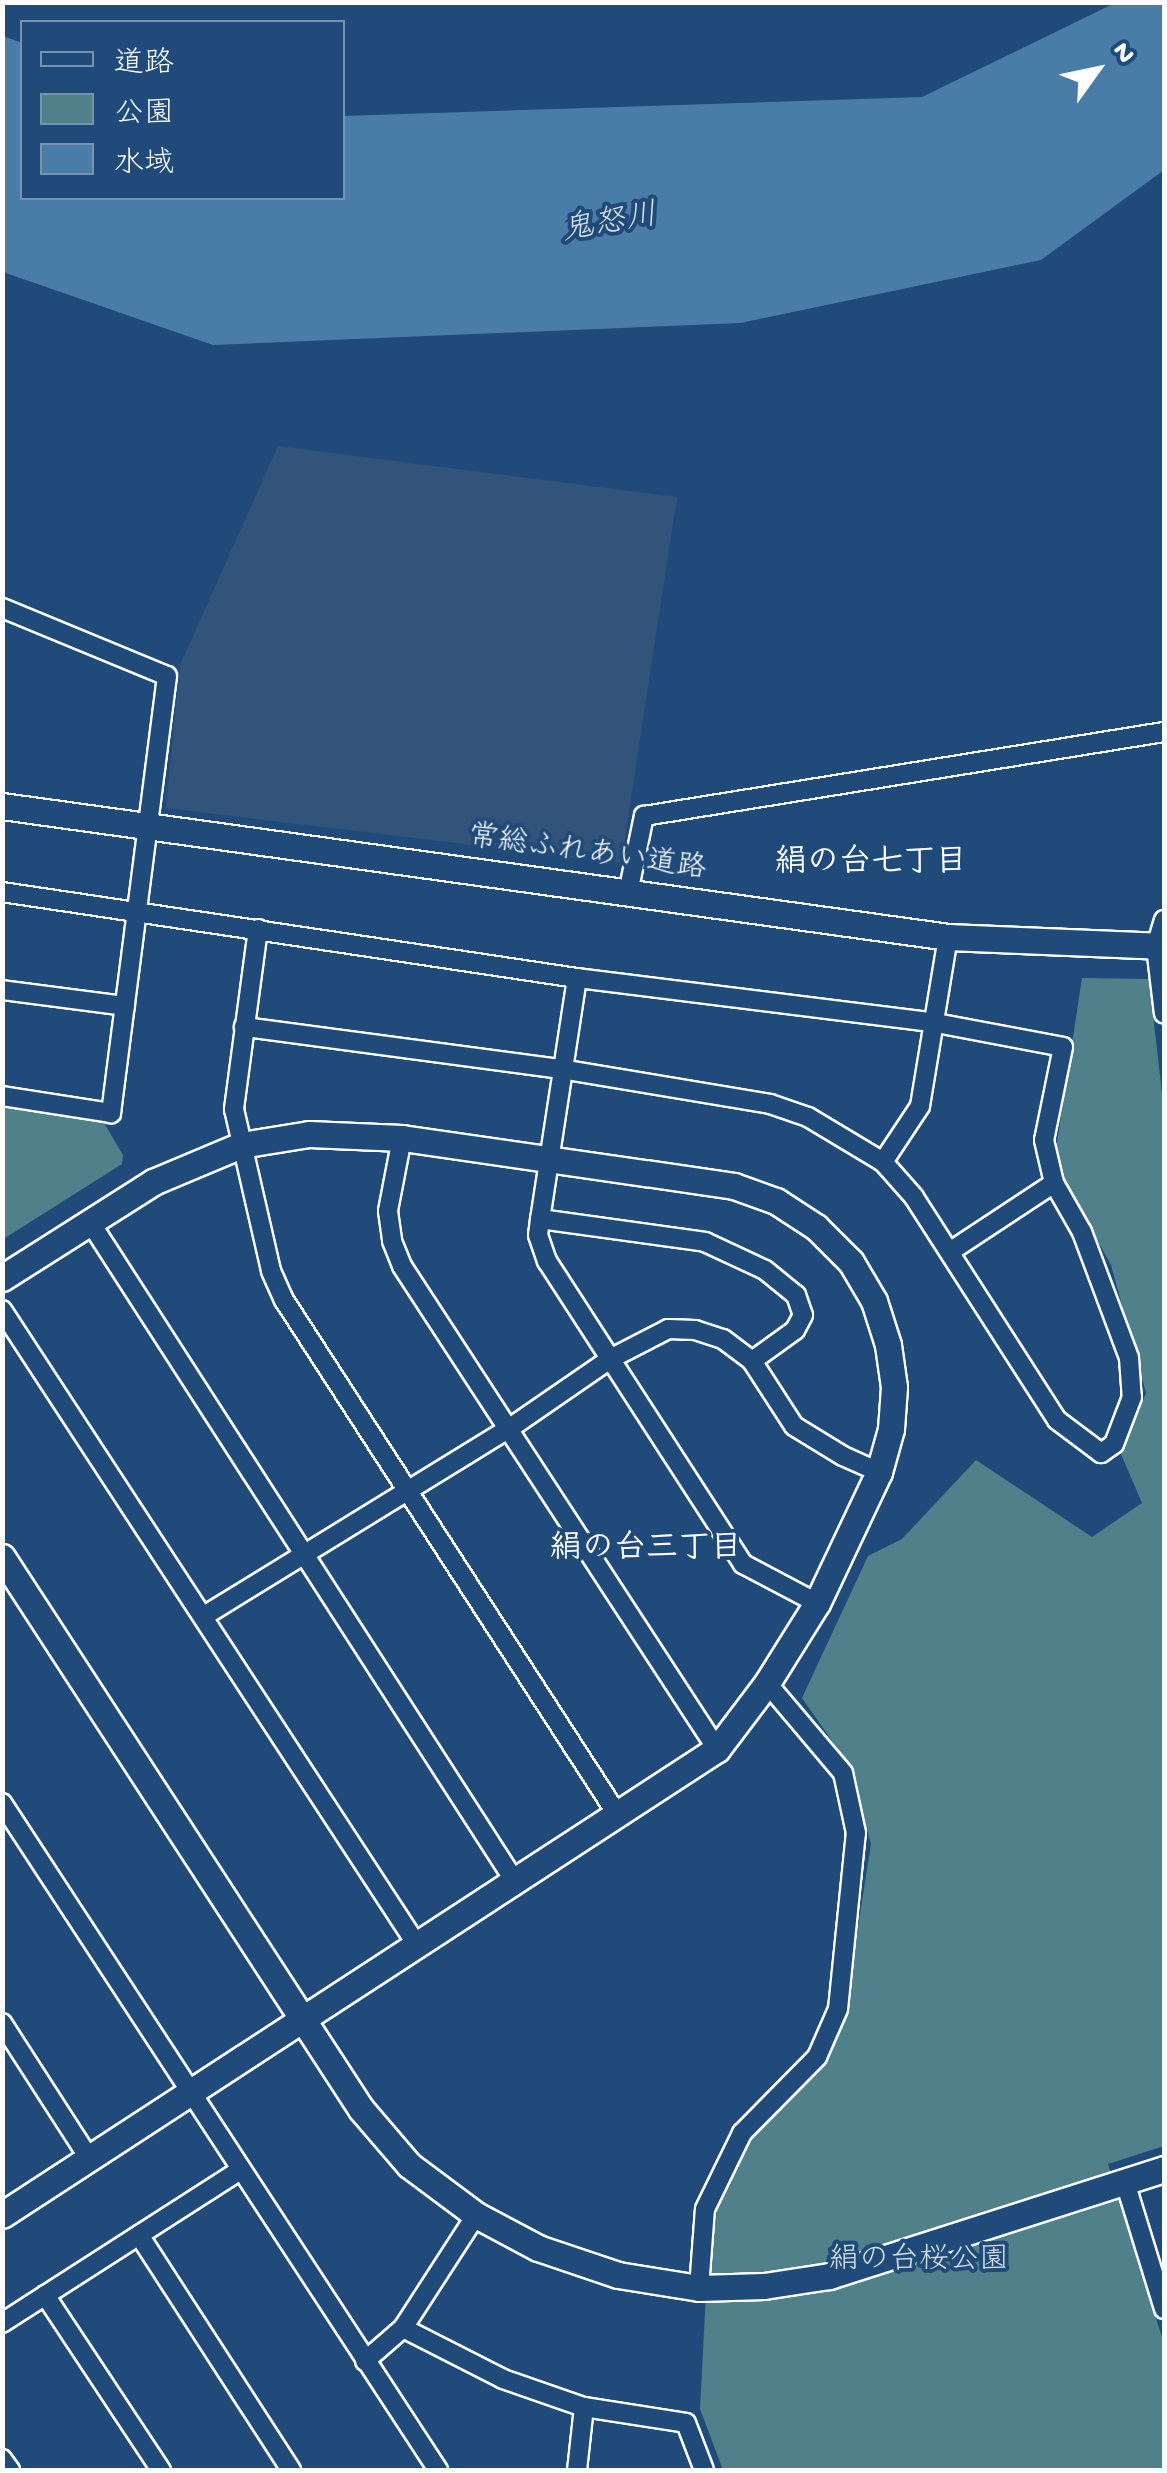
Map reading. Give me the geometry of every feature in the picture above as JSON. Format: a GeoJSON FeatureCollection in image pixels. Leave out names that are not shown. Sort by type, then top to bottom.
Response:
{"type":"FeatureCollection","features":[{"type":"Feature","properties":{"kind":"street"},"geometry":{"type":"LineString","coordinates":[[2,608],[168,676],[111,1113],[2,1096]]}},
{"type":"Feature","properties":{"kind":"street"},"geometry":{"type":"LineString","coordinates":[[628,893],[644,816],[1164,732]]}},
{"type":"Feature","properties":{"kind":"street","name":"常総ふれあい道路"},"geometry":{"type":"LineString","coordinates":[[2,806],[948,938],[1160,946]]}},
{"type":"Feature","properties":{"kind":"street"},"geometry":{"type":"LineString","coordinates":[[2,892],[138,909],[577,978],[936,1023],[1063,1047],[1044,1140],[1054,1183],[1082,1232],[1129,1358],[1132,1397],[1114,1444],[1102,1453],[1057,1420],[914,1196],[883,1162],[808,1117],[770,1104],[560,1069],[244,1027]]}},
{"type":"Feature","properties":{"kind":"street"},"geometry":{"type":"LineString","coordinates":[[1164,920],[1160,946],[1164,1014]]}},
{"type":"Feature","properties":{"kind":"street"},"geometry":{"type":"LineString","coordinates":[[258,930],[234,1109],[270,1271],[284,1300],[617,1814]]}},
{"type":"Feature","properties":{"kind":"street"},"geometry":{"type":"LineString","coordinates":[[883,1162],[920,1106],[948,938]]}},
{"type":"Feature","properties":{"kind":"street"},"geometry":{"type":"LineString","coordinates":[[577,978],[560,1069],[538,1234],[546,1261],[744,1564],[817,1603]]}},
{"type":"Feature","properties":{"kind":"street"},"geometry":{"type":"LineString","coordinates":[[2,990],[125,1006]]}},
{"type":"Feature","properties":{"kind":"street"},"geometry":{"type":"LineString","coordinates":[[2,1278],[153,1182],[241,1145],[309,1134],[402,1138],[734,1186],[776,1201],[816,1227],[851,1262],[874,1302],[888,1345],[894,1387],[891,1429],[879,1472],[817,1603],[767,1683],[717,1749],[192,2095],[2,2215]]}},
{"type":"Feature","properties":{"kind":"street"},"geometry":{"type":"LineString","coordinates":[[402,1138],[388,1211],[392,1241],[402,1266],[717,1749]]}},
{"type":"Feature","properties":{"kind":"street"},"geometry":{"type":"LineString","coordinates":[[951,1251],[1054,1183]]}},
{"type":"Feature","properties":{"kind":"street"},"geometry":{"type":"LineString","coordinates":[[540,1219],[705,1242],[765,1270],[796,1295],[803,1315],[795,1330],[752,1362]]}},
{"type":"Feature","properties":{"kind":"street"},"geometry":{"type":"LineString","coordinates":[[90,1222],[516,1883]]}},
{"type":"Feature","properties":{"kind":"street"},"geometry":{"type":"LineString","coordinates":[[2,1310],[417,1945]]}},
{"type":"Feature","properties":{"kind":"street"},"geometry":{"type":"LineString","coordinates":[[204,1616],[304,1551],[510,1428],[610,1359],[668,1329],[695,1330],[723,1340],[752,1362],[794,1426],[843,1456],[879,1472]]}},
{"type":"Feature","properties":{"kind":"street"},"geometry":{"type":"LineString","coordinates":[[2,1556],[360,2109],[409,2166],[476,2214],[538,2248],[618,2275],[699,2288],[764,2286],[829,2276],[1164,2170]]}},
{"type":"Feature","properties":{"kind":"street"},"geometry":{"type":"LineString","coordinates":[[699,2288],[705,2209],[742,2133],[817,2057],[838,2009],[856,1833],[842,1773],[767,1683]]}},
{"type":"Feature","properties":{"kind":"street"},"geometry":{"type":"LineString","coordinates":[[2,1803],[438,2470]]}},
{"type":"Feature","properties":{"kind":"street"},"geometry":{"type":"LineString","coordinates":[[2,2023],[88,2158]]}},
{"type":"Feature","properties":{"kind":"street"},"geometry":{"type":"LineString","coordinates":[[2,2323],[240,2170]]}},
{"type":"Feature","properties":{"kind":"street"},"geometry":{"type":"LineString","coordinates":[[1125,2182],[1162,2289],[1164,2309]]}},
{"type":"Feature","properties":{"kind":"street"},"geometry":{"type":"LineString","coordinates":[[365,2361],[403,2328],[476,2214]]}},
{"type":"Feature","properties":{"kind":"street"},"geometry":{"type":"LineString","coordinates":[[139,2236],[292,2470]]}},
{"type":"Feature","properties":{"kind":"street"},"geometry":{"type":"LineString","coordinates":[[45,2295],[161,2470]]}},
{"type":"Feature","properties":{"kind":"street"},"geometry":{"type":"LineString","coordinates":[[403,2328],[503,2379],[584,2406],[686,2424],[704,2470]]}},
{"type":"Feature","properties":{"kind":"street"},"geometry":{"type":"LineString","coordinates":[[577,2470],[584,2406]]}},
{"type":"Feature","properties":{"kind":"street"},"geometry":{"type":"LineString","coordinates":[[2,2459],[10,2470]]}},
{"type":"Feature","properties":{"kind":"shaded area"},"geometry":{"type":"Polygon","coordinates":[[[278,446],[677,497],[621,863],[166,808],[180,665],[278,446]]]}},
{"type":"Feature","properties":{"kind":"green space","name":"絹の台桜公園"},"geometry":{"type":"Polygon","coordinates":[[[1082,978],[1149,979],[1164,1111],[1164,2146],[1108,2164],[1164,2344],[1164,2470],[723,2470],[700,2409],[707,2274],[719,2198],[748,2139],[826,2059],[845,2009],[871,1844],[849,1765],[802,1698],[868,1556],[902,1539],[976,1460],[1092,1537],[1142,1503],[1121,1454],[1146,1393],[1111,1265],[1058,1168],[1056,1149],[1082,978]]]}},
{"type":"Feature","properties":{"kind":"green space"},"geometry":{"type":"Polygon","coordinates":[[[3,1107],[104,1123],[123,1155],[122,1164],[5,1238],[3,1107]]]}},
{"type":"Feature","properties":{"kind":"water","name":"鬼怒川"},"geometry":{"type":"Polygon","coordinates":[[[1115,3],[1164,3],[1164,170],[1041,260],[740,323],[213,345],[3,272],[3,36],[20,42],[20,200],[345,200],[345,116],[922,97],[1115,3]]]}},
{"type":"Feature","properties":{"kind":"district","name":"絹の台七丁目"},"geometry":{"type":"Point","coordinates":[871,864]}},
{"type":"Feature","properties":{"kind":"district","name":"絹の台三丁目"},"geometry":{"type":"Point","coordinates":[646,1550]}}]}
